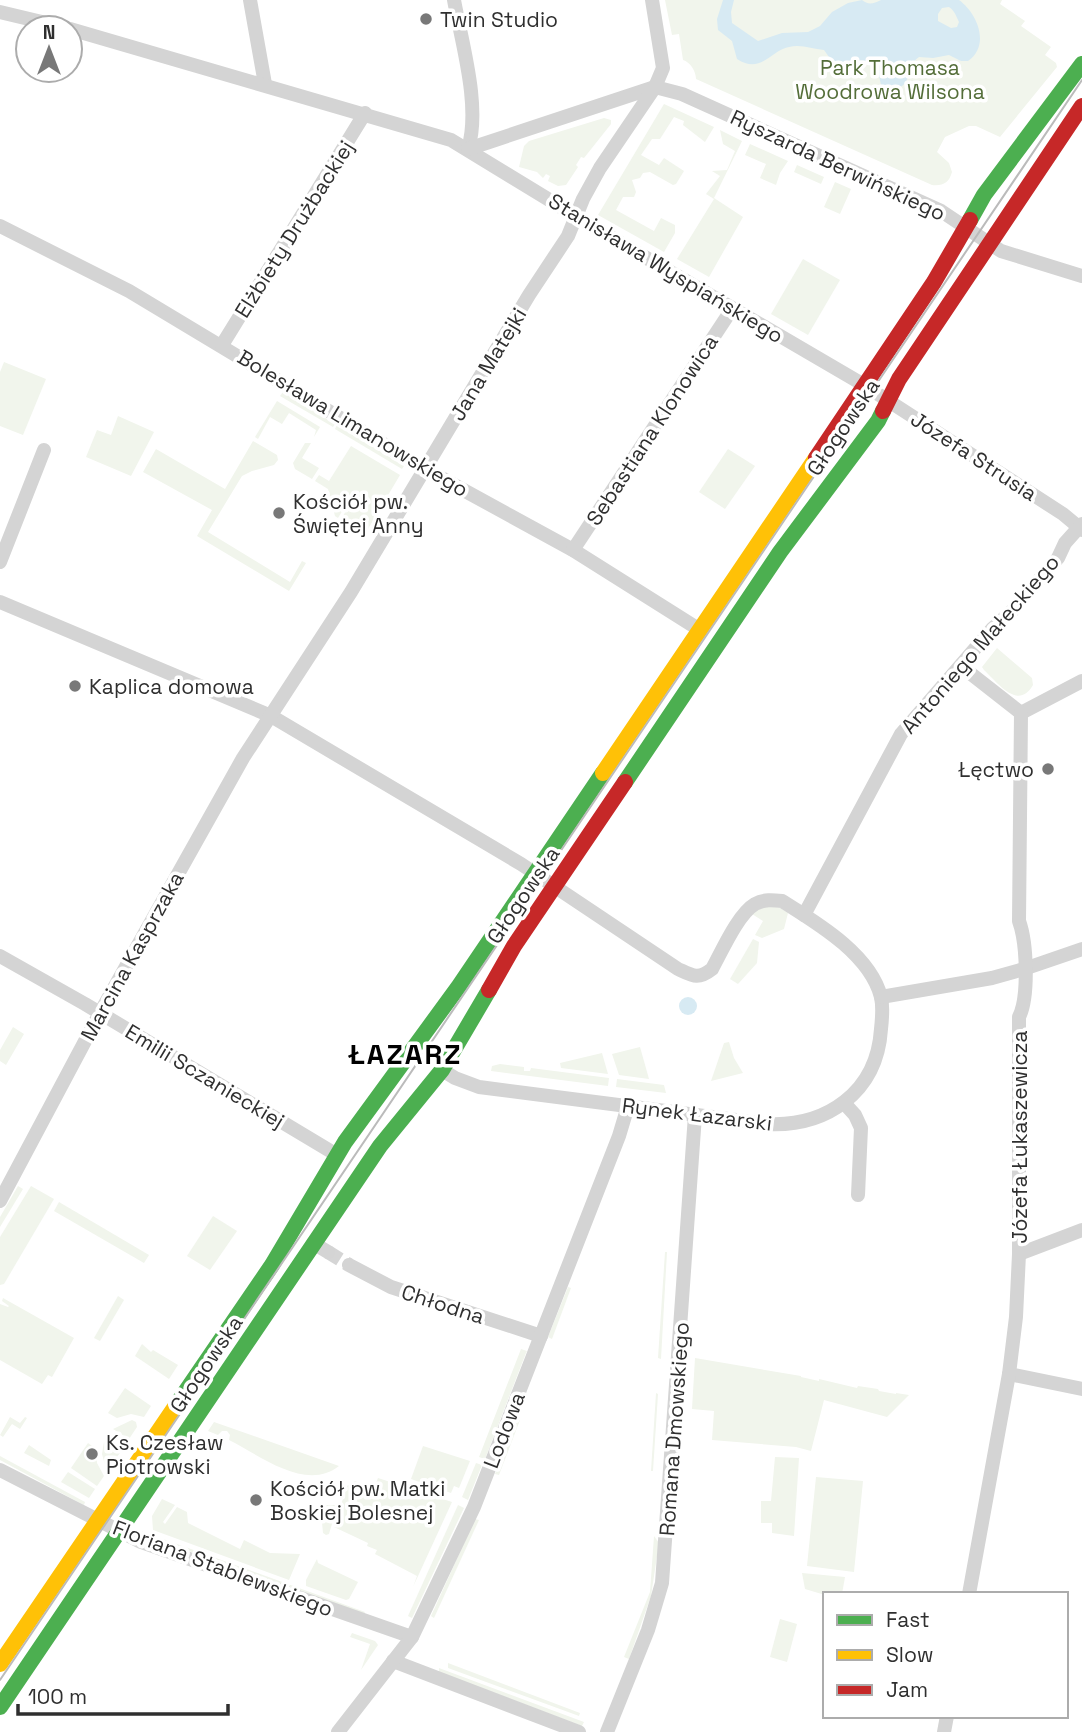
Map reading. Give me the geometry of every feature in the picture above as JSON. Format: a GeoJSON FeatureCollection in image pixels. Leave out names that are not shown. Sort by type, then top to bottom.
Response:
{"type":"FeatureCollection","features":[{"type":"Feature","properties":{"kind":"street"},"geometry":{"type":"LineString","coordinates":[[250,0],[265,84]]}},
{"type":"Feature","properties":{"kind":"street"},"geometry":{"type":"LineString","coordinates":[[454,0],[474,111],[473,135],[468,149]]}},
{"type":"Feature","properties":{"kind":"street","name":"Jana Matejki"},"geometry":{"type":"LineString","coordinates":[[271,716],[320,643],[529,295],[568,236],[583,198],[611,150],[656,87],[662,74],[662,61],[652,0]]}},
{"type":"Feature","properties":{"kind":"street","name":"Stanisława Wyspiańskiego"},"geometry":{"type":"LineString","coordinates":[[84,33],[441,135],[864,385]]}},
{"type":"Feature","properties":{"kind":"street"},"geometry":{"type":"LineString","coordinates":[[662,61],[682,94]]}},
{"type":"Feature","properties":{"kind":"street","name":"Głogowska"},"geometry":{"type":"LineString","coordinates":[[0,1664],[272,1265],[337,1155],[387,1082],[459,986],[934,282],[984,195],[1018,146],[1082,64]]}},
{"type":"Feature","properties":{"kind":"street"},"geometry":{"type":"LineString","coordinates":[[468,149],[656,87]]}},
{"type":"Feature","properties":{"kind":"street","name":"Ryszarda Berwińskiego"},"geometry":{"type":"LineString","coordinates":[[656,87],[682,94],[900,191],[941,211],[1001,251],[1082,276]]}},
{"type":"Feature","properties":{"kind":"street","name":"Głogowska"},"geometry":{"type":"LineString","coordinates":[[0,1707],[380,1146],[442,1070],[514,946],[780,552],[870,431],[913,358],[1082,106]]}},
{"type":"Feature","properties":{"kind":"street","name":"Elżbiety Drużbackiej"},"geometry":{"type":"LineString","coordinates":[[222,345],[365,113]]}},
{"type":"Feature","properties":{"kind":"street","name":"Bolesława Limanowskiego"},"geometry":{"type":"LineString","coordinates":[[0,226],[130,291],[425,469],[573,550],[701,629]]}},
{"type":"Feature","properties":{"kind":"street","name":"Sebastiana Klonowica"},"geometry":{"type":"LineString","coordinates":[[573,550],[732,309]]}},
{"type":"Feature","properties":{"kind":"street","name":"Józefa Strusia"},"geometry":{"type":"LineString","coordinates":[[864,385],[1081,527]]}},
{"type":"Feature","properties":{"kind":"street"},"geometry":{"type":"LineString","coordinates":[[0,562],[44,450]]}},
{"type":"Feature","properties":{"kind":"street","name":"Antoniego Małeckiego"},"geometry":{"type":"LineString","coordinates":[[804,915],[901,734],[992,629],[1012,611],[1058,558],[1065,543],[1081,527]]}},
{"type":"Feature","properties":{"kind":"street"},"geometry":{"type":"LineString","coordinates":[[0,602],[271,716],[535,874],[678,969],[693,976],[704,975],[712,968],[745,912],[756,903],[769,899],[782,901],[804,915],[855,954],[881,997],[881,1036],[874,1061],[845,1104],[855,1115],[861,1128],[858,1195]]}},
{"type":"Feature","properties":{"kind":"street"},"geometry":{"type":"LineString","coordinates":[[961,666],[1021,713],[1082,681]]}},
{"type":"Feature","properties":{"kind":"street","name":"Józefa Łukaszewicza"},"geometry":{"type":"LineString","coordinates":[[969,1592],[1009,1374],[1016,1317],[1019,1017],[1024,1007],[1024,935],[1019,922],[1021,713]]}},
{"type":"Feature","properties":{"kind":"street","name":"Marcina Kasprzaka"},"geometry":{"type":"LineString","coordinates":[[0,1201],[6,1176],[230,780],[271,716]]}},
{"type":"Feature","properties":{"kind":"street"},"geometry":{"type":"LineString","coordinates":[[881,997],[992,978],[1082,949]]}},
{"type":"Feature","properties":{"kind":"street","name":"Emilii Sczanieckiej"},"geometry":{"type":"LineString","coordinates":[[0,956],[337,1155]]}},
{"type":"Feature","properties":{"kind":"street","name":"Rynek Łazarski"},"geometry":{"type":"LineString","coordinates":[[442,1070],[479,1087],[766,1124],[793,1124],[825,1115],[845,1104]]}},
{"type":"Feature","properties":{"kind":"street","name":"Lodowa"},"geometry":{"type":"LineString","coordinates":[[338,1732],[412,1637],[474,1507],[619,1136],[628,1106]]}},
{"type":"Feature","properties":{"kind":"street","name":"Romana Dmowskiego"},"geometry":{"type":"LineString","coordinates":[[607,1732],[648,1630],[662,1583],[695,1115]]}},
{"type":"Feature","properties":{"kind":"street"},"geometry":{"type":"LineString","coordinates":[[1018,1254],[1082,1230]]}},
{"type":"Feature","properties":{"kind":"street"},"geometry":{"type":"LineString","coordinates":[[313,1243],[328,1252]]}},
{"type":"Feature","properties":{"kind":"street","name":"Chłodna"},"geometry":{"type":"LineString","coordinates":[[349,1265],[391,1287],[541,1336]]}},
{"type":"Feature","properties":{"kind":"street"},"geometry":{"type":"LineString","coordinates":[[1009,1374],[1082,1389]]}},
{"type":"Feature","properties":{"kind":"street","name":"Floriana Stablewskiego"},"geometry":{"type":"LineString","coordinates":[[0,1470],[141,1542],[412,1637]]}},
{"type":"Feature","properties":{"kind":"street"},"geometry":{"type":"LineString","coordinates":[[393,1661],[579,1732]]}},
{"type":"Feature","properties":{"kind":"green space","name":"Park Thomasa Woodrowa Wilsona"},"geometry":{"type":"Polygon","coordinates":[[[665,0],[1002,0],[1000,4],[1025,21],[1021,26],[1051,47],[1045,55],[1056,63],[1057,67],[1000,137],[976,126],[969,126],[945,137],[937,152],[949,163],[952,172],[945,183],[932,185],[696,79],[692,67],[683,60],[679,34],[672,35],[665,0]]]}},
{"type":"Feature","properties":{"kind":"green space"},"geometry":{"type":"Polygon","coordinates":[[[664,104],[714,127],[705,142],[683,125],[684,121],[674,117],[660,139],[652,139],[641,155],[659,165],[664,158],[684,171],[676,184],[673,185],[650,172],[643,173],[640,178],[632,180],[636,192],[634,197],[623,197],[616,210],[654,231],[661,218],[675,225],[675,233],[664,252],[598,215],[664,104]]]}},
{"type":"Feature","properties":{"kind":"green space"},"geometry":{"type":"Polygon","coordinates":[[[604,118],[611,120],[611,124],[584,158],[581,157],[566,185],[558,186],[548,181],[550,176],[546,174],[543,178],[537,172],[519,167],[524,146],[529,141],[604,118]]]}},
{"type":"Feature","properties":{"kind":"green space"},"geometry":{"type":"Polygon","coordinates":[[[720,130],[742,141],[714,198],[743,217],[709,277],[677,259],[714,199],[706,194],[720,176],[712,171],[727,170],[735,151],[723,144],[720,130]]]}},
{"type":"Feature","properties":{"kind":"green space"},"geometry":{"type":"Polygon","coordinates":[[[750,144],[788,161],[776,185],[760,178],[766,164],[745,155],[750,144]]]}},
{"type":"Feature","properties":{"kind":"green space"},"geometry":{"type":"Polygon","coordinates":[[[797,165],[824,177],[821,184],[794,172],[797,165]]]}},
{"type":"Feature","properties":{"kind":"green space"},"geometry":{"type":"Polygon","coordinates":[[[835,182],[851,189],[840,214],[824,207],[835,182]]]}},
{"type":"Feature","properties":{"kind":"green space"},"geometry":{"type":"Polygon","coordinates":[[[803,259],[840,280],[808,335],[771,314],[803,259]]]}},
{"type":"Feature","properties":{"kind":"green space"},"geometry":{"type":"Polygon","coordinates":[[[4,362],[46,379],[23,435],[0,426],[0,372],[4,362]]]}},
{"type":"Feature","properties":{"kind":"green space"},"geometry":{"type":"Polygon","coordinates":[[[283,392],[335,424],[333,427],[280,396],[283,392]]]}},
{"type":"Feature","properties":{"kind":"green space"},"geometry":{"type":"Polygon","coordinates":[[[277,401],[320,427],[314,437],[316,430],[289,413],[282,424],[270,417],[258,439],[255,437],[277,401]]]}},
{"type":"Feature","properties":{"kind":"green space"},"geometry":{"type":"Polygon","coordinates":[[[118,416],[154,432],[131,476],[86,457],[97,430],[111,435],[118,416]]]}},
{"type":"Feature","properties":{"kind":"green space"},"geometry":{"type":"Polygon","coordinates":[[[337,425],[404,466],[402,469],[335,429],[337,425]]]}},
{"type":"Feature","properties":{"kind":"green space"},"geometry":{"type":"Polygon","coordinates":[[[253,441],[277,455],[278,460],[274,465],[242,476],[208,532],[290,582],[302,561],[306,563],[289,591],[197,536],[212,510],[143,472],[156,449],[225,489],[253,441]]]}},
{"type":"Feature","properties":{"kind":"green space"},"geometry":{"type":"Polygon","coordinates":[[[305,443],[311,443],[302,458],[319,468],[312,479],[295,469],[293,463],[305,443]]]}},
{"type":"Feature","properties":{"kind":"green space"},"geometry":{"type":"Polygon","coordinates":[[[351,446],[400,475],[365,534],[341,520],[351,501],[349,500],[338,518],[335,516],[328,489],[315,481],[319,475],[329,481],[351,446]]]}},
{"type":"Feature","properties":{"kind":"green space"},"geometry":{"type":"Polygon","coordinates":[[[728,449],[755,466],[725,509],[699,492],[728,449]]]}},
{"type":"Feature","properties":{"kind":"green space"},"geometry":{"type":"Polygon","coordinates":[[[997,648],[1032,678],[1033,685],[1027,692],[1015,695],[1008,692],[984,670],[982,667],[997,648]]]}},
{"type":"Feature","properties":{"kind":"green space"},"geometry":{"type":"Polygon","coordinates":[[[764,905],[780,908],[788,913],[784,929],[762,938],[755,935],[763,921],[752,914],[764,905]]]}},
{"type":"Feature","properties":{"kind":"green space"},"geometry":{"type":"Polygon","coordinates":[[[753,939],[759,942],[757,963],[738,984],[730,979],[753,939]]]}},
{"type":"Feature","properties":{"kind":"green space"},"geometry":{"type":"Polygon","coordinates":[[[13,1027],[24,1034],[6,1065],[0,1061],[0,1050],[13,1027]]]}},
{"type":"Feature","properties":{"kind":"green space"},"geometry":{"type":"Polygon","coordinates":[[[729,1042],[743,1073],[711,1081],[724,1043],[729,1042]]]}},
{"type":"Feature","properties":{"kind":"green space"},"geometry":{"type":"Polygon","coordinates":[[[640,1047],[649,1079],[619,1075],[612,1054],[640,1047]]]}},
{"type":"Feature","properties":{"kind":"green space"},"geometry":{"type":"Polygon","coordinates":[[[602,1053],[608,1074],[561,1068],[560,1063],[602,1053]]]}},
{"type":"Feature","properties":{"kind":"green space"},"geometry":{"type":"Polygon","coordinates":[[[500,1064],[524,1067],[524,1071],[530,1071],[531,1068],[609,1078],[608,1086],[491,1071],[492,1066],[500,1064]]]}},
{"type":"Feature","properties":{"kind":"green space"},"geometry":{"type":"Polygon","coordinates":[[[617,1079],[664,1085],[666,1093],[616,1087],[617,1079]]]}},
{"type":"Feature","properties":{"kind":"green space"},"geometry":{"type":"Polygon","coordinates":[[[18,1186],[23,1189],[0,1227],[0,1217],[18,1186]]]}},
{"type":"Feature","properties":{"kind":"green space"},"geometry":{"type":"Polygon","coordinates":[[[31,1186],[54,1199],[4,1284],[0,1285],[0,1237],[31,1186]]]}},
{"type":"Feature","properties":{"kind":"green space"},"geometry":{"type":"Polygon","coordinates":[[[59,1202],[149,1255],[144,1263],[54,1211],[59,1202]]]}},
{"type":"Feature","properties":{"kind":"green space"},"geometry":{"type":"Polygon","coordinates":[[[213,1216],[237,1231],[210,1270],[187,1256],[213,1216]]]}},
{"type":"Feature","properties":{"kind":"green space"},"geometry":{"type":"Polygon","coordinates":[[[667,1252],[661,1359],[658,1358],[667,1252]]]}},
{"type":"Feature","properties":{"kind":"green space"},"geometry":{"type":"Polygon","coordinates":[[[568,1287],[571,1288],[552,1339],[548,1337],[568,1287]]]}},
{"type":"Feature","properties":{"kind":"green space"},"geometry":{"type":"Polygon","coordinates":[[[118,1296],[124,1300],[100,1341],[94,1338],[118,1296]]]}},
{"type":"Feature","properties":{"kind":"green space"},"geometry":{"type":"Polygon","coordinates":[[[3,1298],[74,1338],[52,1377],[48,1375],[42,1384],[0,1360],[0,1304],[9,1306],[2,1301],[3,1298]]]}},
{"type":"Feature","properties":{"kind":"green space"},"geometry":{"type":"Polygon","coordinates":[[[142,1344],[151,1352],[153,1350],[178,1365],[169,1379],[135,1356],[142,1344]]]}},
{"type":"Feature","properties":{"kind":"green space"},"geometry":{"type":"Polygon","coordinates":[[[521,1349],[527,1351],[485,1459],[479,1457],[521,1349]]]}},
{"type":"Feature","properties":{"kind":"green space"},"geometry":{"type":"Polygon","coordinates":[[[695,1358],[909,1395],[887,1417],[824,1400],[811,1451],[796,1447],[712,1440],[714,1411],[692,1409],[695,1358]]]}},
{"type":"Feature","properties":{"kind":"green space"},"geometry":{"type":"Polygon","coordinates":[[[125,1388],[151,1406],[144,1417],[131,1414],[117,1418],[108,1413],[125,1388]]]}},
{"type":"Feature","properties":{"kind":"green space"},"geometry":{"type":"Polygon","coordinates":[[[656,1393],[658,1394],[651,1471],[656,1393]]]}},
{"type":"Feature","properties":{"kind":"green space"},"geometry":{"type":"Polygon","coordinates":[[[10,1417],[20,1423],[27,1418],[20,1429],[12,1424],[3,1437],[0,1435],[10,1417]]]}},
{"type":"Feature","properties":{"kind":"green space"},"geometry":{"type":"Polygon","coordinates":[[[516,1419],[520,1420],[499,1475],[495,1474],[516,1419]]]}},
{"type":"Feature","properties":{"kind":"green space"},"geometry":{"type":"Polygon","coordinates":[[[132,1420],[137,1427],[129,1439],[113,1429],[132,1420]]]}},
{"type":"Feature","properties":{"kind":"green space"},"geometry":{"type":"Polygon","coordinates":[[[214,1422],[339,1466],[326,1473],[312,1475],[284,1469],[229,1440],[227,1431],[218,1435],[208,1431],[214,1422]]]}},
{"type":"Feature","properties":{"kind":"green space"},"geometry":{"type":"Polygon","coordinates":[[[104,1442],[120,1453],[110,1466],[105,1465],[102,1454],[104,1442]]]}},
{"type":"Feature","properties":{"kind":"green space"},"geometry":{"type":"Polygon","coordinates":[[[88,1443],[96,1449],[97,1463],[104,1476],[97,1486],[71,1468],[88,1443]]]}},
{"type":"Feature","properties":{"kind":"green space"},"geometry":{"type":"Polygon","coordinates":[[[29,1445],[51,1460],[49,1466],[24,1453],[29,1445]]]}},
{"type":"Feature","properties":{"kind":"green space"},"geometry":{"type":"Polygon","coordinates":[[[423,1446],[470,1461],[459,1488],[454,1486],[451,1493],[411,1479],[423,1446]]]}},
{"type":"Feature","properties":{"kind":"green space"},"geometry":{"type":"Polygon","coordinates":[[[0,1456],[85,1502],[84,1505],[0,1460],[0,1456]]]}},
{"type":"Feature","properties":{"kind":"green space"},"geometry":{"type":"Polygon","coordinates":[[[775,1457],[799,1458],[794,1536],[772,1533],[772,1523],[761,1523],[761,1501],[771,1501],[775,1457]]]}},
{"type":"Feature","properties":{"kind":"green space"},"geometry":{"type":"Polygon","coordinates":[[[476,1463],[482,1465],[468,1500],[462,1497],[476,1463]]]}},
{"type":"Feature","properties":{"kind":"green space"},"geometry":{"type":"Polygon","coordinates":[[[68,1472],[95,1489],[89,1498],[61,1482],[68,1472]]]}},
{"type":"Feature","properties":{"kind":"green space"},"geometry":{"type":"Polygon","coordinates":[[[816,1477],[863,1481],[854,1572],[807,1566],[816,1477]]]}},
{"type":"Feature","properties":{"kind":"green space"},"geometry":{"type":"Polygon","coordinates":[[[378,1478],[452,1502],[413,1587],[417,1576],[375,1554],[377,1550],[367,1546],[368,1543],[334,1527],[347,1486],[355,1481],[374,1488],[378,1478]]]}},
{"type":"Feature","properties":{"kind":"green space"},"geometry":{"type":"Polygon","coordinates":[[[162,1499],[175,1505],[163,1522],[165,1524],[177,1507],[187,1512],[188,1523],[240,1549],[244,1540],[270,1553],[300,1554],[289,1580],[153,1530],[152,1516],[162,1499]]]}},
{"type":"Feature","properties":{"kind":"green space"},"geometry":{"type":"Polygon","coordinates":[[[325,1505],[337,1507],[329,1534],[326,1535],[323,1533],[321,1512],[325,1505]]]}},
{"type":"Feature","properties":{"kind":"green space"},"geometry":{"type":"Polygon","coordinates":[[[458,1505],[464,1508],[412,1618],[408,1616],[458,1505]]]}},
{"type":"Feature","properties":{"kind":"green space"},"geometry":{"type":"Polygon","coordinates":[[[475,1519],[479,1520],[434,1618],[431,1616],[475,1519]]]}},
{"type":"Feature","properties":{"kind":"green space"},"geometry":{"type":"Polygon","coordinates":[[[141,1531],[365,1612],[364,1614],[144,1535],[141,1531]]]}},
{"type":"Feature","properties":{"kind":"green space"},"geometry":{"type":"Polygon","coordinates":[[[654,1536],[659,1543],[651,1596],[629,1659],[624,1657],[650,1592],[654,1536]]]}},
{"type":"Feature","properties":{"kind":"green space"},"geometry":{"type":"Polygon","coordinates":[[[317,1559],[318,1563],[358,1582],[349,1599],[306,1586],[306,1580],[317,1559]]]}},
{"type":"Feature","properties":{"kind":"green space"},"geometry":{"type":"Polygon","coordinates":[[[802,1573],[845,1577],[842,1592],[823,1592],[823,1594],[805,1589],[802,1573]]]}},
{"type":"Feature","properties":{"kind":"green space"},"geometry":{"type":"Polygon","coordinates":[[[780,1619],[797,1624],[787,1662],[770,1657],[780,1619]]]}},
{"type":"Feature","properties":{"kind":"green space"},"geometry":{"type":"Polygon","coordinates":[[[352,1633],[375,1641],[378,1645],[361,1670],[370,1644],[350,1637],[352,1633]]]}},
{"type":"Feature","properties":{"kind":"green space"},"geometry":{"type":"Polygon","coordinates":[[[448,1663],[580,1713],[579,1716],[448,1668],[448,1663]]]}},
{"type":"Feature","properties":{"kind":"green space"},"geometry":{"type":"Polygon","coordinates":[[[439,1668],[584,1722],[582,1726],[439,1672],[439,1668]]]}},
{"type":"Feature","properties":{"kind":"shaded area"},"geometry":{"type":"Polygon","coordinates":[[[723,0],[734,0],[732,23],[758,41],[782,33],[808,32],[820,26],[832,12],[848,3],[862,0],[871,3],[881,0],[959,0],[976,21],[980,38],[979,47],[968,61],[961,61],[949,55],[919,57],[903,85],[889,91],[881,85],[878,71],[867,61],[854,60],[841,68],[836,67],[824,50],[793,46],[759,63],[745,63],[737,59],[732,41],[718,30],[717,19],[723,0]],[[949,7],[942,8],[938,21],[951,28],[957,27],[959,22],[949,7]]]}},
{"type":"Feature","properties":{"kind":"shaded area"},"geometry":{"type":"Polygon","coordinates":[[[688,997],[694,1000],[697,1006],[694,1012],[688,1015],[682,1012],[679,1006],[682,1000],[688,997]]]}},
{"type":"Feature","properties":{"kind":"tunnel"},"geometry":{"type":"LineString","coordinates":[[328,1252],[349,1265]]}},
{"type":"Feature","properties":{"kind":"tram line"},"geometry":{"type":"LineString","coordinates":[[0,1680],[1082,80]]}},
{"type":"Feature","properties":{"kind":"traffic: fast"},"geometry":{"type":"LineString","coordinates":[[970,220],[984,195],[1082,64]]}},
{"type":"Feature","properties":{"kind":"traffic: fast"},"geometry":{"type":"LineString","coordinates":[[625,782],[780,552],[883,411]]}},
{"type":"Feature","properties":{"kind":"traffic: fast"},"geometry":{"type":"LineString","coordinates":[[177,1404],[272,1265],[345,1142],[459,986],[603,773]]}},
{"type":"Feature","properties":{"kind":"traffic: fast"},"geometry":{"type":"LineString","coordinates":[[0,1707],[380,1146],[442,1070],[489,990]]}},
{"type":"Feature","properties":{"kind":"traffic: slow"},"geometry":{"type":"LineString","coordinates":[[603,773],[816,458]]}},
{"type":"Feature","properties":{"kind":"traffic: slow"},"geometry":{"type":"LineString","coordinates":[[0,1664],[177,1404]]}},
{"type":"Feature","properties":{"kind":"traffic: jam"},"geometry":{"type":"LineString","coordinates":[[883,411],[899,379],[1082,106]]}},
{"type":"Feature","properties":{"kind":"traffic: jam"},"geometry":{"type":"LineString","coordinates":[[816,458],[934,282],[970,220]]}},
{"type":"Feature","properties":{"kind":"traffic: jam"},"geometry":{"type":"LineString","coordinates":[[489,990],[514,946],[625,782]]}},
{"type":"Feature","properties":{"kind":"place","name":"Twin Studio"},"geometry":{"type":"Point","coordinates":[426,19]}},
{"type":"Feature","properties":{"kind":"place","name":"Kościół pw. Świętej Anny"},"geometry":{"type":"Point","coordinates":[279,513]}},
{"type":"Feature","properties":{"kind":"place","name":"Kaplica domowa"},"geometry":{"type":"Point","coordinates":[75,686]}},
{"type":"Feature","properties":{"kind":"place","name":"Łęctwo"},"geometry":{"type":"Point","coordinates":[1048,769]}},
{"type":"Feature","properties":{"kind":"place","name":"Ks. Czesław Piotrowski"},"geometry":{"type":"Point","coordinates":[92,1454]}},
{"type":"Feature","properties":{"kind":"place","name":"Kościół pw. Matki Boskiej Bolesnej"},"geometry":{"type":"Point","coordinates":[256,1500]}},
{"type":"Feature","properties":{"kind":"district","name":"ŁAZARZ"},"geometry":{"type":"Point","coordinates":[405,1054]}}]}
